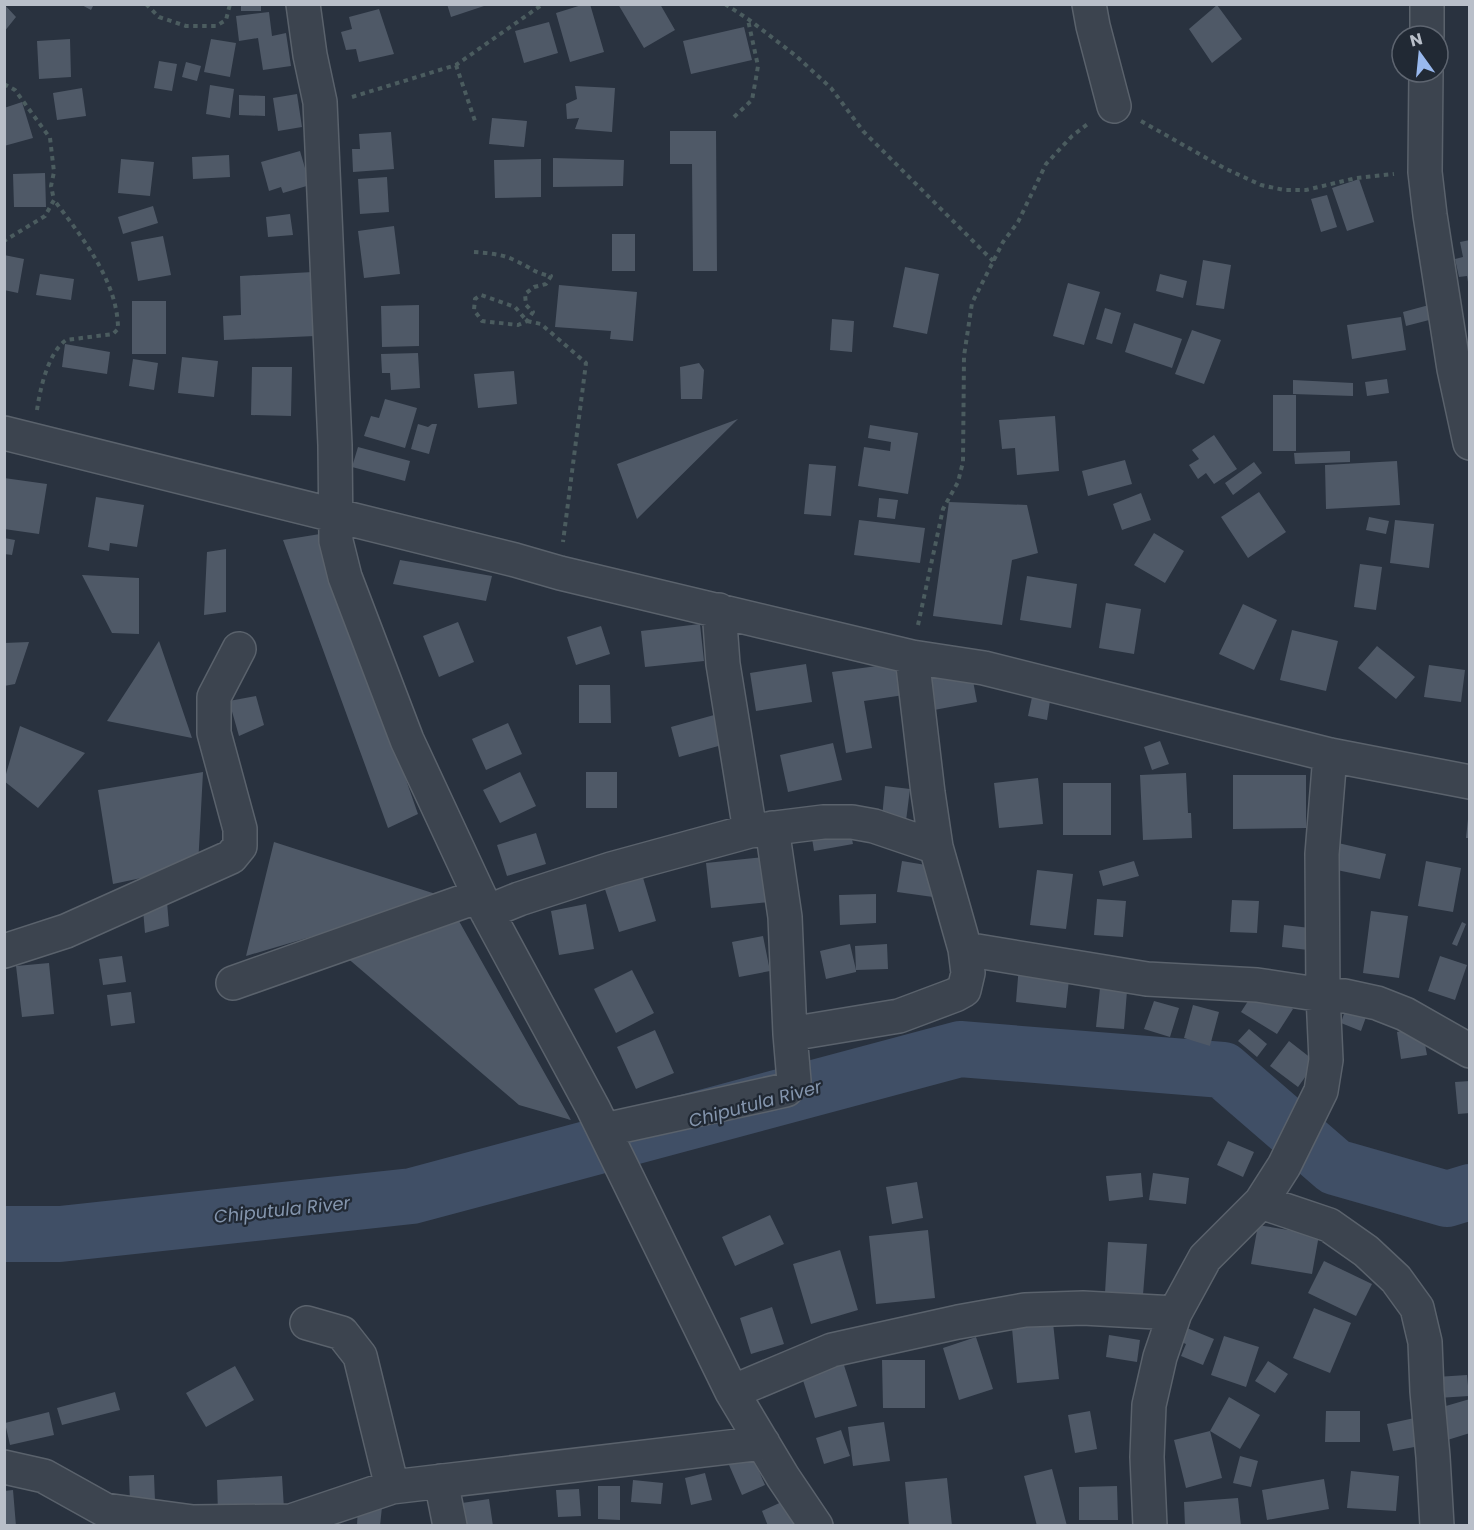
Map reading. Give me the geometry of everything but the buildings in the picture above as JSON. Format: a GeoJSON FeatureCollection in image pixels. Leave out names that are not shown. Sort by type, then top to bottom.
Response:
{"type":"FeatureCollection","features":[{"type":"Feature","properties":{"kind":"street"},"geometry":{"type":"LineString","coordinates":[[303,4],[321,110],[335,445],[336,541],[345,577],[407,740],[483,904],[593,1108],[732,1392],[816,1526]]}},
{"type":"Feature","properties":{"kind":"street"},"geometry":{"type":"LineString","coordinates":[[1089,4],[1114,106]]}},
{"type":"Feature","properties":{"kind":"street"},"geometry":{"type":"LineString","coordinates":[[1427,4],[1427,24]]}},
{"type":"Feature","properties":{"kind":"street"},"geometry":{"type":"LineString","coordinates":[[1426,84],[1425,172],[1430,215],[1454,369],[1470,443]]}},
{"type":"Feature","properties":{"kind":"street"},"geometry":{"type":"LineString","coordinates":[[19,437],[560,573],[912,657],[984,668],[1329,755],[1470,782]]}},
{"type":"Feature","properties":{"kind":"street"},"geometry":{"type":"LineString","coordinates":[[609,1141],[786,1090],[794,1081],[785,917],[761,829],[723,664],[719,610]]}},
{"type":"Feature","properties":{"kind":"street"},"geometry":{"type":"LineString","coordinates":[[4,951],[66,931],[231,857],[240,846],[240,829],[214,733],[214,697],[239,650]]}},
{"type":"Feature","properties":{"kind":"street"},"geometry":{"type":"LineString","coordinates":[[790,1034],[899,1016],[964,990],[968,974],[965,949],[936,848],[912,657]]}},
{"type":"Feature","properties":{"kind":"street"},"geometry":{"type":"LineString","coordinates":[[1150,1526],[1147,1457],[1149,1405],[1175,1313],[1205,1258],[1261,1202],[1284,1166],[1321,1091],[1326,1060],[1322,854],[1329,755]]}},
{"type":"Feature","properties":{"kind":"street"},"geometry":{"type":"LineString","coordinates":[[233,983],[483,904],[519,899],[611,869],[761,829],[822,822],[852,822],[874,826],[936,848]]}},
{"type":"Feature","properties":{"kind":"street"},"geometry":{"type":"LineString","coordinates":[[965,949],[1147,979],[1257,985],[1345,996],[1405,1014],[1470,1051]]}},
{"type":"Feature","properties":{"kind":"street"},"geometry":{"type":"LineString","coordinates":[[1261,1202],[1329,1225],[1365,1251],[1396,1279],[1417,1308],[1425,1342],[1437,1526]]}},
{"type":"Feature","properties":{"kind":"street"},"geometry":{"type":"LineString","coordinates":[[732,1392],[832,1350],[958,1322],[1025,1310],[1083,1308],[1175,1313]]}},
{"type":"Feature","properties":{"kind":"street"},"geometry":{"type":"LineString","coordinates":[[307,1323],[342,1333],[360,1356],[392,1488]]}},
{"type":"Feature","properties":{"kind":"street"},"geometry":{"type":"LineString","coordinates":[[4,1467],[44,1476],[105,1510],[193,1522],[291,1521],[392,1488],[763,1443]]}},
{"type":"Feature","properties":{"kind":"street"},"geometry":{"type":"LineString","coordinates":[[441,1481],[450,1526]]}},
{"type":"Feature","properties":{"kind":"path"},"geometry":{"type":"LineString","coordinates":[[146,4],[159,17],[186,26],[216,26],[226,20],[230,4]]}},
{"type":"Feature","properties":{"kind":"path"},"geometry":{"type":"LineString","coordinates":[[321,110],[340,101],[456,65],[543,4]]}},
{"type":"Feature","properties":{"kind":"path"},"geometry":{"type":"LineString","coordinates":[[725,4],[795,55],[831,88],[863,131],[993,261]]}},
{"type":"Feature","properties":{"kind":"path"},"geometry":{"type":"LineString","coordinates":[[734,117],[752,100],[758,66],[748,19]]}},
{"type":"Feature","properties":{"kind":"path"},"geometry":{"type":"LineString","coordinates":[[456,65],[476,124]]}},
{"type":"Feature","properties":{"kind":"path"},"geometry":{"type":"LineString","coordinates":[[4,84],[15,90],[50,138],[54,172],[51,186],[54,200],[96,259],[110,289],[118,323],[118,329],[113,334],[66,340],[60,344],[19,437]]}},
{"type":"Feature","properties":{"kind":"path"},"geometry":{"type":"LineString","coordinates":[[912,657],[943,509],[958,483],[963,462],[964,356],[972,303],[1003,242],[1018,222],[1046,164],[1072,136],[1114,106],[1224,168],[1261,185],[1306,190],[1366,176],[1425,172]]}},
{"type":"Feature","properties":{"kind":"path"},"geometry":{"type":"LineString","coordinates":[[4,241],[45,216],[54,200]]}},
{"type":"Feature","properties":{"kind":"path"},"geometry":{"type":"LineString","coordinates":[[474,252],[516,260],[538,273],[551,276],[546,284],[534,287],[525,294],[526,305],[533,312],[528,321],[518,325],[482,321],[474,310],[475,299],[481,295],[515,307],[528,321],[541,324],[586,363],[560,573]]}},
{"type":"Feature","properties":{"kind":"waterway","name":"Chiputula River"},"geometry":{"type":"LineString","coordinates":[[4,1234],[60,1234],[412,1196],[960,1049],[1223,1070],[1335,1167],[1447,1199],[1470,1192]]}}]}
